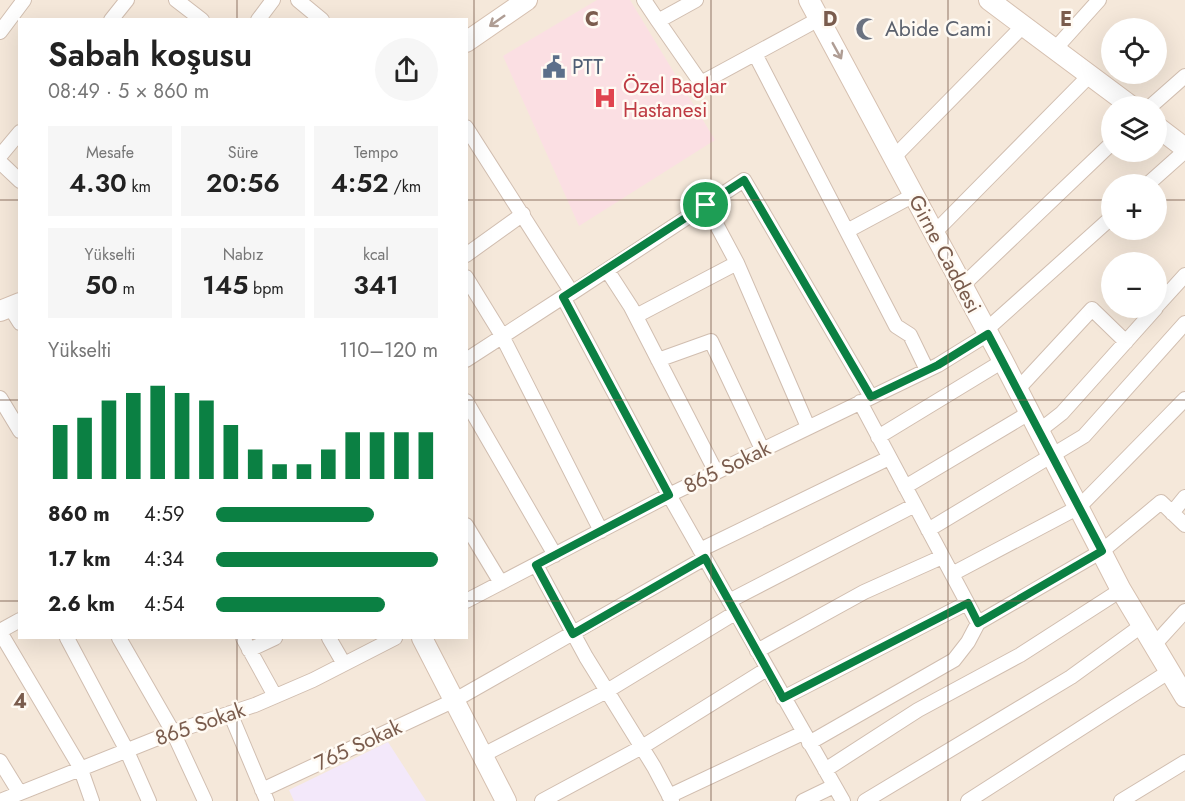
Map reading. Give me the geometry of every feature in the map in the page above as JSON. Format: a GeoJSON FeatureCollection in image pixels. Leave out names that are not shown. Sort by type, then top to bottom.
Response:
{"type":"FeatureCollection","features":[{"type":"Feature","properties":{"kind":"street"},"geometry":{"type":"LineString","coordinates":[[0,32],[24,0]]}},
{"type":"Feature","properties":{"kind":"street"},"geometry":{"type":"LineString","coordinates":[[113,18],[127,0]]}},
{"type":"Feature","properties":{"kind":"street"},"geometry":{"type":"LineString","coordinates":[[176,0],[199,18]]}},
{"type":"Feature","properties":{"kind":"street"},"geometry":{"type":"LineString","coordinates":[[260,18],[273,0]]}},
{"type":"Feature","properties":{"kind":"street"},"geometry":{"type":"LineString","coordinates":[[298,0],[320,18]]}},
{"type":"Feature","properties":{"kind":"street"},"geometry":{"type":"LineString","coordinates":[[468,41],[527,0]]}},
{"type":"Feature","properties":{"kind":"street"},"geometry":{"type":"LineString","coordinates":[[644,0],[701,83],[819,19]]}},
{"type":"Feature","properties":{"kind":"street"},"geometry":{"type":"LineString","coordinates":[[658,21],[696,0]]}},
{"type":"Feature","properties":{"kind":"street","name":"Girne Caddesi"},"geometry":{"type":"LineString","coordinates":[[809,0],[1003,361],[1121,590],[1144,624],[1185,697]]}},
{"type":"Feature","properties":{"kind":"street"},"geometry":{"type":"LineString","coordinates":[[989,0],[1118,96]]}},
{"type":"Feature","properties":{"kind":"street"},"geometry":{"type":"LineString","coordinates":[[1055,49],[1099,0]]}},
{"type":"Feature","properties":{"kind":"street"},"geometry":{"type":"LineString","coordinates":[[894,157],[1024,25]]}},
{"type":"Feature","properties":{"kind":"street"},"geometry":{"type":"LineString","coordinates":[[755,54],[896,326],[910,335],[927,370]]}},
{"type":"Feature","properties":{"kind":"street"},"geometry":{"type":"LineString","coordinates":[[934,233],[1090,75]]}},
{"type":"Feature","properties":{"kind":"street"},"geometry":{"type":"LineString","coordinates":[[1162,96],[1185,76]]}},
{"type":"Feature","properties":{"kind":"street"},"geometry":{"type":"LineString","coordinates":[[468,130],[523,214],[669,495],[843,801]]}},
{"type":"Feature","properties":{"kind":"street"},"geometry":{"type":"LineString","coordinates":[[0,156],[18,134]]}},
{"type":"Feature","properties":{"kind":"street"},"geometry":{"type":"LineString","coordinates":[[1159,174],[1185,149],[1167,135]]}},
{"type":"Feature","properties":{"kind":"street"},"geometry":{"type":"LineString","coordinates":[[962,286],[1023,225],[1101,153]]}},
{"type":"Feature","properties":{"kind":"street"},"geometry":{"type":"LineString","coordinates":[[0,162],[18,179]]}},
{"type":"Feature","properties":{"kind":"street"},"geometry":{"type":"LineString","coordinates":[[468,359],[744,180],[865,400],[878,437],[978,623]]}},
{"type":"Feature","properties":{"kind":"street"},"geometry":{"type":"LineString","coordinates":[[847,231],[915,195]]}},
{"type":"Feature","properties":{"kind":"street"},"geometry":{"type":"LineString","coordinates":[[706,205],[737,263],[808,427]]}},
{"type":"Feature","properties":{"kind":"street"},"geometry":{"type":"LineString","coordinates":[[468,254],[523,214]]}},
{"type":"Feature","properties":{"kind":"street","name":"865 Sokak"},"geometry":{"type":"LineString","coordinates":[[468,600],[669,495],[927,370],[987,332],[1101,227]]}},
{"type":"Feature","properties":{"kind":"street"},"geometry":{"type":"LineString","coordinates":[[636,316],[737,263]]}},
{"type":"Feature","properties":{"kind":"street"},"geometry":{"type":"LineString","coordinates":[[607,270],[636,316],[716,472]]}},
{"type":"Feature","properties":{"kind":"street"},"geometry":{"type":"LineString","coordinates":[[1167,295],[1185,275]]}},
{"type":"Feature","properties":{"kind":"street"},"geometry":{"type":"LineString","coordinates":[[468,280],[502,337],[601,531]]}},
{"type":"Feature","properties":{"kind":"street"},"geometry":{"type":"LineString","coordinates":[[1017,390],[1092,309],[1126,342]]}},
{"type":"Feature","properties":{"kind":"street"},"geometry":{"type":"LineString","coordinates":[[1039,431],[1062,413],[1147,318]]}},
{"type":"Feature","properties":{"kind":"street"},"geometry":{"type":"LineString","coordinates":[[928,530],[1053,457],[1084,436],[1185,323]]}},
{"type":"Feature","properties":{"kind":"street"},"geometry":{"type":"LineString","coordinates":[[658,360],[711,341],[762,449]]}},
{"type":"Feature","properties":{"kind":"street"},"geometry":{"type":"LineString","coordinates":[[878,437],[1003,361]]}},
{"type":"Feature","properties":{"kind":"street"},"geometry":{"type":"LineString","coordinates":[[0,398],[18,428]]}},
{"type":"Feature","properties":{"kind":"street"},"geometry":{"type":"LineString","coordinates":[[952,574],[1079,507],[1185,399]]}},
{"type":"Feature","properties":{"kind":"street"},"geometry":{"type":"LineString","coordinates":[[468,404],[555,555]]}},
{"type":"Feature","properties":{"kind":"street"},"geometry":{"type":"LineString","coordinates":[[905,487],[1029,413]]}},
{"type":"Feature","properties":{"kind":"street","name":"765 Sokak"},"geometry":{"type":"LineString","coordinates":[[265,796],[455,700],[573,634],[702,554],[889,458]]}},
{"type":"Feature","properties":{"kind":"street"},"geometry":{"type":"LineString","coordinates":[[1172,513],[1185,497]]}},
{"type":"Feature","properties":{"kind":"street"},"geometry":{"type":"LineString","coordinates":[[536,565],[573,634],[671,799],[806,738],[954,660],[968,642],[978,623],[1102,551],[1161,502],[1185,525]]}},
{"type":"Feature","properties":{"kind":"street"},"geometry":{"type":"LineString","coordinates":[[483,755],[607,691],[732,607],[915,505]]}},
{"type":"Feature","properties":{"kind":"street"},"geometry":{"type":"LineString","coordinates":[[468,528],[501,583]]}},
{"type":"Feature","properties":{"kind":"street"},"geometry":{"type":"LineString","coordinates":[[757,651],[864,592],[942,556]]}},
{"type":"Feature","properties":{"kind":"street"},"geometry":{"type":"LineString","coordinates":[[825,770],[918,711],[1020,656],[1121,590]]}},
{"type":"Feature","properties":{"kind":"street"},"geometry":{"type":"LineString","coordinates":[[783,698],[968,603]]}},
{"type":"Feature","properties":{"kind":"street"},"geometry":{"type":"LineString","coordinates":[[1154,645],[1185,610]]}},
{"type":"Feature","properties":{"kind":"street"},"geometry":{"type":"LineString","coordinates":[[18,621],[0,631],[80,767],[93,801]]}},
{"type":"Feature","properties":{"kind":"street"},"geometry":{"type":"LineString","coordinates":[[865,801],[1071,677],[1144,624]]}},
{"type":"Feature","properties":{"kind":"street"},"geometry":{"type":"LineString","coordinates":[[68,639],[126,750],[149,801]]}},
{"type":"Feature","properties":{"kind":"street"},"geometry":{"type":"LineString","coordinates":[[120,639],[172,732],[205,801]]}},
{"type":"Feature","properties":{"kind":"street"},"geometry":{"type":"LineString","coordinates":[[270,639],[246,644],[275,696]]}},
{"type":"Feature","properties":{"kind":"street"},"geometry":{"type":"LineString","coordinates":[[330,639],[344,664]]}},
{"type":"Feature","properties":{"kind":"street","name":"865 Sokak"},"geometry":{"type":"LineString","coordinates":[[12,797],[80,767],[275,696],[393,639]]}},
{"type":"Feature","properties":{"kind":"street"},"geometry":{"type":"LineString","coordinates":[[423,639],[506,801]]}},
{"type":"Feature","properties":{"kind":"street"},"geometry":{"type":"LineString","coordinates":[[542,801],[642,747],[767,669]]}},
{"type":"Feature","properties":{"kind":"street"},"geometry":{"type":"LineString","coordinates":[[968,801],[1170,671]]}},
{"type":"Feature","properties":{"kind":"street"},"geometry":{"type":"LineString","coordinates":[[230,713],[265,796]]}},
{"type":"Feature","properties":{"kind":"street"},"geometry":{"type":"LineString","coordinates":[[0,761],[12,797]]}},
{"type":"Feature","properties":{"kind":"street"},"geometry":{"type":"LineString","coordinates":[[1121,801],[1185,762]]}},
{"type":"Feature","properties":{"kind":"street"},"geometry":{"type":"LineString","coordinates":[[803,801],[834,786]]}},
{"type":"Feature","properties":{"kind":"shaded area"},"geometry":{"type":"Polygon","coordinates":[[[0,0],[1185,0],[1185,801],[0,801],[0,0]]]}},
{"type":"Feature","properties":{"kind":"shaded area","name":"Özel Baglar Hastanesi"},"geometry":{"type":"Polygon","coordinates":[[[597,0],[630,0],[715,140],[579,226],[503,56],[597,0]]]}},
{"type":"Feature","properties":{"kind":"shaded area"},"geometry":{"type":"Polygon","coordinates":[[[388,742],[426,801],[294,801],[289,790],[388,742]]]}},
{"type":"Feature","properties":{"kind":"place","name":"Abide Cami"},"geometry":{"type":"Point","coordinates":[867,29]}},
{"type":"Feature","properties":{"kind":"place","name":"PTT"},"geometry":{"type":"Point","coordinates":[554,67]}},
{"type":"Feature","properties":{"kind":"place","name":"Özel Baglar Hastanesi"},"geometry":{"type":"Point","coordinates":[605,98]}},
{"type":"Feature","properties":{"kind":"route"},"geometry":{"type":"LineString","coordinates":[[744,180],[871,397],[938,365],[988,334],[1102,551],[978,623],[968,603],[783,698],[705,558],[573,634],[536,565],[669,495],[563,297],[706,205],[744,180]]}}]}
